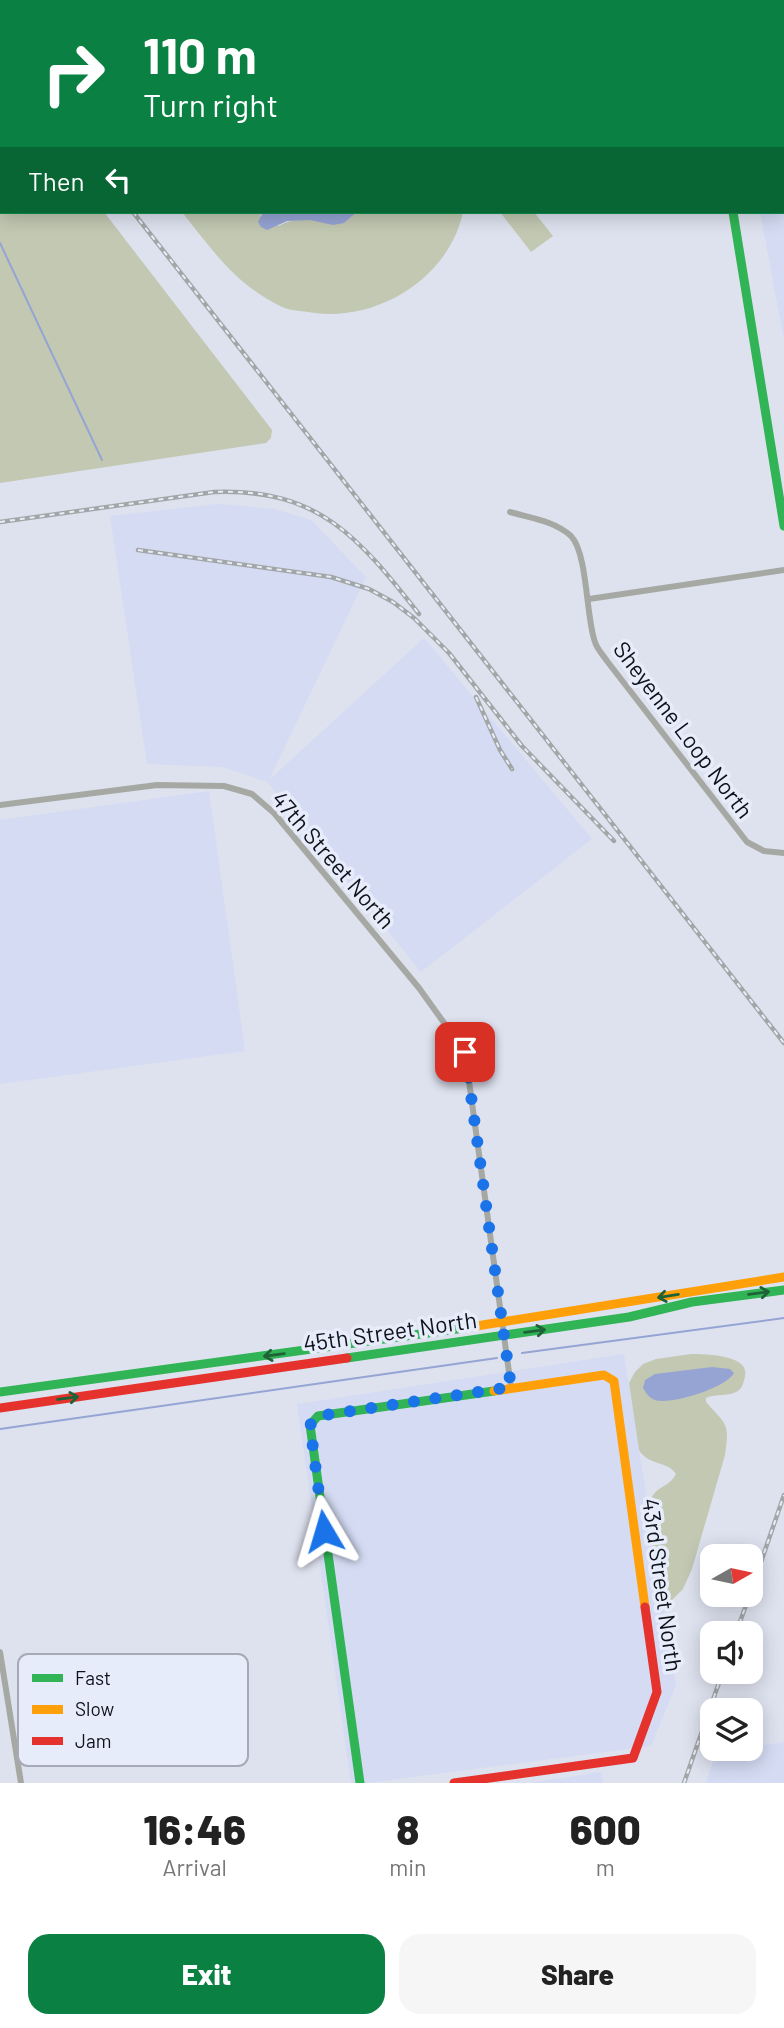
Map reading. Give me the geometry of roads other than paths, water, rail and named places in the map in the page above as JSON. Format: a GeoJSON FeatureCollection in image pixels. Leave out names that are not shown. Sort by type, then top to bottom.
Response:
{"type":"FeatureCollection","features":[{"type":"Feature","properties":{"kind":"main road"},"geometry":{"type":"LineString","coordinates":[[733,214],[784,526]]}},
{"type":"Feature","properties":{"kind":"main road","name":"45th Street North"},"geometry":{"type":"LineString","coordinates":[[0,1392],[502,1324],[784,1277]]}},
{"type":"Feature","properties":{"kind":"main road","name":"45th Street North"},"geometry":{"type":"LineString","coordinates":[[0,1408],[629,1317],[692,1302],[784,1290]]}},
{"type":"Feature","properties":{"kind":"main road","name":"43rd Street North"},"geometry":{"type":"LineString","coordinates":[[454,1783],[633,1758],[657,1692],[614,1381],[604,1375],[511,1387]]}},
{"type":"Feature","properties":{"kind":"main road"},"geometry":{"type":"LineString","coordinates":[[360,1783],[310,1425],[318,1416],[511,1387]]}},
{"type":"Feature","properties":{"kind":"street","name":"Sheyenne Loop North"},"geometry":{"type":"LineString","coordinates":[[510,512],[550,523],[572,537],[589,599],[595,643],[747,842],[764,851],[784,853]]}},
{"type":"Feature","properties":{"kind":"street"},"geometry":{"type":"LineString","coordinates":[[589,599],[784,570]]}},
{"type":"Feature","properties":{"kind":"street","name":"47th Street North"},"geometry":{"type":"LineString","coordinates":[[0,805],[157,785],[224,786],[252,793],[274,813],[419,989],[465,1052],[502,1324]]}},
{"type":"Feature","properties":{"kind":"street"},"geometry":{"type":"LineString","coordinates":[[502,1324],[511,1387]]}},
{"type":"Feature","properties":{"kind":"street"},"geometry":{"type":"LineString","coordinates":[[0,1652],[18,1764]]}},
{"type":"Feature","properties":{"kind":"water"},"geometry":{"type":"Polygon","coordinates":[[[262,214],[355,214],[344,223],[333,225],[310,220],[287,221],[267,230],[258,222],[262,214]]]}},
{"type":"Feature","properties":{"kind":"water"},"geometry":{"type":"Polygon","coordinates":[[[712,1367],[730,1369],[734,1373],[729,1379],[710,1389],[673,1400],[655,1400],[649,1397],[643,1388],[645,1380],[655,1374],[712,1367]]]}},
{"type":"Feature","properties":{"kind":"waterway"},"geometry":{"type":"LineString","coordinates":[[0,243],[102,460]]}},
{"type":"Feature","properties":{"kind":"waterway"},"geometry":{"type":"LineString","coordinates":[[522,1353],[784,1318]]}},
{"type":"Feature","properties":{"kind":"waterway"},"geometry":{"type":"LineString","coordinates":[[0,1429],[497,1358]]}},
{"type":"Feature","properties":{"kind":"railway"},"geometry":{"type":"LineString","coordinates":[[135,214],[784,1043]]}},
{"type":"Feature","properties":{"kind":"railway"},"geometry":{"type":"LineString","coordinates":[[0,522],[214,492],[250,493],[282,499],[309,509],[333,523],[355,541],[419,614]]}},
{"type":"Feature","properties":{"kind":"railway"},"geometry":{"type":"LineString","coordinates":[[138,550],[331,577],[369,589],[393,602],[414,618],[449,653],[522,746],[614,841]]}},
{"type":"Feature","properties":{"kind":"railway"},"geometry":{"type":"LineString","coordinates":[[476,697],[500,750],[512,769]]}},
{"type":"Feature","properties":{"kind":"railway"},"geometry":{"type":"LineString","coordinates":[[763,1556],[784,1495]]}},
{"type":"Feature","properties":{"kind":"railway"},"geometry":{"type":"LineString","coordinates":[[740,1621],[745,1607]]}},
{"type":"Feature","properties":{"kind":"railway"},"geometry":{"type":"LineString","coordinates":[[684,1783],[718,1684]]}}]}
